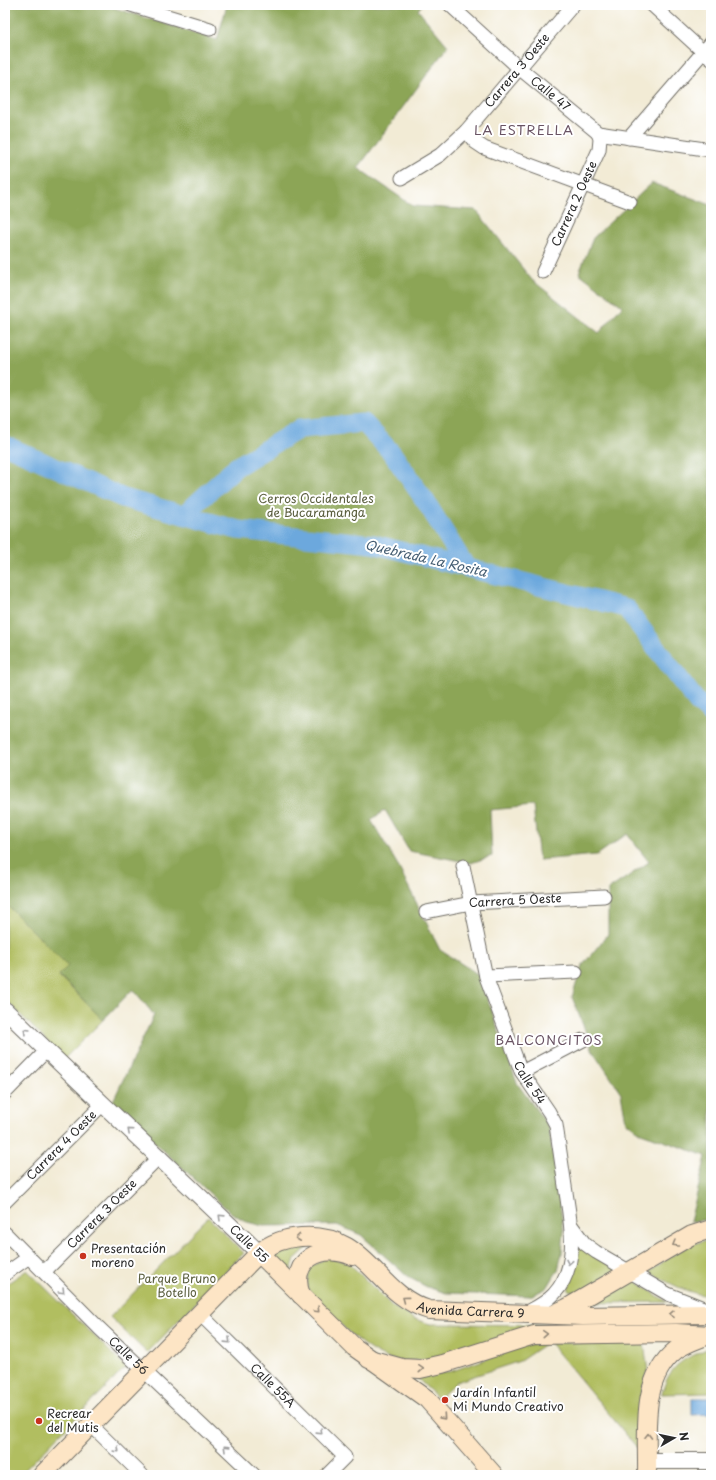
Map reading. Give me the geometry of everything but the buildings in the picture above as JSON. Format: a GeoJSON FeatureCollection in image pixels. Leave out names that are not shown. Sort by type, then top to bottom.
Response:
{"type":"FeatureCollection","features":[{"type":"Feature","properties":{"kind":"main road"},"geometry":{"type":"LineString","coordinates":[[550,1315],[568,1308],[692,1235],[711,1230]]}},
{"type":"Feature","properties":{"kind":"main road","name":"Avenida Carrera 9"},"geometry":{"type":"LineString","coordinates":[[42,1475],[260,1253],[270,1244],[286,1239],[324,1237],[343,1244],[368,1263],[400,1295],[418,1307],[429,1310],[452,1313],[550,1315],[711,1314]]}},
{"type":"Feature","properties":{"kind":"main road"},"geometry":{"type":"LineString","coordinates":[[301,1294],[297,1284],[297,1275],[301,1266],[313,1256],[333,1251],[345,1253],[368,1263]]}},
{"type":"Feature","properties":{"kind":"main road","name":"Calle 55"},"geometry":{"type":"LineString","coordinates":[[260,1253],[354,1347],[427,1399],[494,1475]]}},
{"type":"Feature","properties":{"kind":"main road","name":"Avenida Carrera 9"},"geometry":{"type":"LineString","coordinates":[[369,1359],[402,1368],[420,1369],[442,1364],[534,1335],[668,1333],[710,1335]]}},
{"type":"Feature","properties":{"kind":"main road"},"geometry":{"type":"LineString","coordinates":[[648,1468],[649,1397],[655,1376],[668,1357],[677,1350],[710,1335]]}},
{"type":"Feature","properties":{"kind":"street"},"geometry":{"type":"LineString","coordinates":[[130,5],[210,29]]}},
{"type":"Feature","properties":{"kind":"street","name":"Calle 47"},"geometry":{"type":"LineString","coordinates":[[450,5],[519,68],[598,133]]}},
{"type":"Feature","properties":{"kind":"street","name":"Carrera 3 Oeste"},"geometry":{"type":"LineString","coordinates":[[402,178],[440,155],[466,131],[573,5]]}},
{"type":"Feature","properties":{"kind":"street"},"geometry":{"type":"LineString","coordinates":[[629,138],[708,51],[652,5]]}},
{"type":"Feature","properties":{"kind":"street"},"geometry":{"type":"LineString","coordinates":[[466,131],[475,142],[484,148],[630,202]]}},
{"type":"Feature","properties":{"kind":"street"},"geometry":{"type":"LineString","coordinates":[[598,133],[711,150]]}},
{"type":"Feature","properties":{"kind":"street","name":"Carrera 2 Oeste"},"geometry":{"type":"LineString","coordinates":[[543,272],[599,150],[598,133]]}},
{"type":"Feature","properties":{"kind":"street","name":"Calle 54"},"geometry":{"type":"LineString","coordinates":[[462,866],[486,976],[522,1072],[556,1125],[570,1223],[570,1261],[562,1283],[555,1294],[546,1301],[522,1314]]}},
{"type":"Feature","properties":{"kind":"street","name":"Carrera 5 Oeste"},"geometry":{"type":"LineString","coordinates":[[426,912],[471,902],[604,896]]}},
{"type":"Feature","properties":{"kind":"street"},"geometry":{"type":"LineString","coordinates":[[486,976],[576,972]]}},
{"type":"Feature","properties":{"kind":"street","name":"Calle 55"},"geometry":{"type":"LineString","coordinates":[[5,1010],[102,1105],[160,1156],[260,1253]]}},
{"type":"Feature","properties":{"kind":"street"},"geometry":{"type":"LineString","coordinates":[[522,1072],[582,1040]]}},
{"type":"Feature","properties":{"kind":"street"},"geometry":{"type":"LineString","coordinates":[[5,1093],[46,1050]]}},
{"type":"Feature","properties":{"kind":"street","name":"Carrera 4 Oeste"},"geometry":{"type":"LineString","coordinates":[[5,1202],[102,1105]]}},
{"type":"Feature","properties":{"kind":"street","name":"Carrera 3 Oeste"},"geometry":{"type":"LineString","coordinates":[[44,1272],[160,1156]]}},
{"type":"Feature","properties":{"kind":"street"},"geometry":{"type":"LineString","coordinates":[[570,1223],[590,1247],[668,1294],[711,1311]]}},
{"type":"Feature","properties":{"kind":"street","name":"Calle 56"},"geometry":{"type":"LineString","coordinates":[[5,1233],[144,1370],[254,1475]]}},
{"type":"Feature","properties":{"kind":"street"},"geometry":{"type":"LineString","coordinates":[[5,1274],[29,1257]]}},
{"type":"Feature","properties":{"kind":"street","name":"Calle 55A"},"geometry":{"type":"LineString","coordinates":[[200,1314],[345,1457],[327,1475]]}},
{"type":"Feature","properties":{"kind":"street"},"geometry":{"type":"LineString","coordinates":[[91,1425],[142,1475]]}},
{"type":"Feature","properties":{"kind":"street"},"geometry":{"type":"LineString","coordinates":[[648,1468],[711,1461]]}},
{"type":"Feature","properties":{"kind":"green space","name":"Cerros Occidentales de Bucaramanga"},"geometry":{"type":"Polygon","coordinates":[[[5,5],[105,5],[217,40],[227,5],[422,5],[418,10],[448,46],[358,168],[413,206],[476,210],[532,280],[599,333],[622,306],[579,273],[593,238],[652,183],[711,205],[711,1219],[690,1222],[706,1156],[641,1133],[626,1122],[621,1093],[593,1051],[572,997],[582,966],[608,934],[608,890],[649,862],[627,834],[597,855],[539,860],[533,806],[490,810],[492,856],[471,863],[409,851],[385,810],[371,820],[396,862],[440,950],[479,975],[517,1083],[549,1127],[564,1232],[562,1253],[558,1270],[547,1288],[530,1296],[446,1293],[427,1287],[408,1277],[361,1235],[337,1225],[263,1226],[247,1222],[230,1212],[112,1103],[154,1015],[133,989],[103,1020],[59,975],[68,966],[5,903],[5,5]]]}},
{"type":"Feature","properties":{"kind":"green space"},"geometry":{"type":"Polygon","coordinates":[[[5,903],[68,966],[59,976],[103,1020],[64,1059],[5,999],[5,903]]]}},
{"type":"Feature","properties":{"kind":"green space","name":"Parque Bruno Botello"},"geometry":{"type":"Polygon","coordinates":[[[208,1217],[244,1253],[147,1353],[110,1317],[208,1217]]]}},
{"type":"Feature","properties":{"kind":"green space"},"geometry":{"type":"Polygon","coordinates":[[[711,1240],[711,1296],[694,1293],[671,1284],[649,1272],[686,1248],[702,1241],[711,1240]]]}},
{"type":"Feature","properties":{"kind":"green space"},"geometry":{"type":"Polygon","coordinates":[[[580,1244],[617,1270],[577,1295],[568,1289],[576,1267],[580,1244]]]}},
{"type":"Feature","properties":{"kind":"green space"},"geometry":{"type":"Polygon","coordinates":[[[308,1247],[295,1259],[290,1273],[274,1257],[288,1250],[308,1247]]]}},
{"type":"Feature","properties":{"kind":"green space"},"geometry":{"type":"Polygon","coordinates":[[[327,1257],[349,1263],[392,1306],[414,1319],[430,1324],[555,1325],[533,1328],[431,1359],[408,1361],[394,1360],[382,1356],[359,1341],[337,1321],[309,1291],[307,1283],[310,1268],[327,1257]]]}},
{"type":"Feature","properties":{"kind":"green space","name":"Recrear del Mutis"},"geometry":{"type":"Polygon","coordinates":[[[27,1270],[126,1367],[20,1475],[5,1475],[5,1285],[27,1270]]]}},
{"type":"Feature","properties":{"kind":"green space"},"geometry":{"type":"Polygon","coordinates":[[[631,1278],[667,1302],[590,1303],[631,1278]]]}},
{"type":"Feature","properties":{"kind":"green space"},"geometry":{"type":"Polygon","coordinates":[[[548,1342],[520,1361],[456,1382],[439,1399],[417,1378],[452,1371],[524,1346],[548,1342]]]}},
{"type":"Feature","properties":{"kind":"green space"},"geometry":{"type":"Polygon","coordinates":[[[550,1343],[644,1343],[648,1372],[642,1389],[639,1450],[550,1343]]]}},
{"type":"Feature","properties":{"kind":"green space"},"geometry":{"type":"Polygon","coordinates":[[[707,1349],[711,1349],[711,1393],[662,1394],[668,1377],[677,1365],[690,1356],[707,1349]]]}},
{"type":"Feature","properties":{"kind":"water"},"geometry":{"type":"Polygon","coordinates":[[[692,1398],[711,1398],[711,1414],[692,1415],[692,1398]]]}},
{"type":"Feature","properties":{"kind":"waterway"},"geometry":{"type":"LineString","coordinates":[[184,515],[236,467],[299,429],[364,423],[392,453],[426,502],[466,567]]}},
{"type":"Feature","properties":{"kind":"waterway","name":"Quebrada La Rosita"},"geometry":{"type":"LineString","coordinates":[[5,445],[123,498],[238,530],[373,544],[626,608],[697,702],[711,714]]}},
{"type":"Feature","properties":{"kind":"place","name":"Presentación moreno"},"geometry":{"type":"Point","coordinates":[83,1256]}},
{"type":"Feature","properties":{"kind":"place","name":"Jardín Infantil Mi Mundo Creativo"},"geometry":{"type":"Point","coordinates":[445,1400]}},
{"type":"Feature","properties":{"kind":"place","name":"Recrear del Mutis"},"geometry":{"type":"Point","coordinates":[39,1421]}},
{"type":"Feature","properties":{"kind":"district","name":"LA ESTRELLA"},"geometry":{"type":"Point","coordinates":[524,130]}},
{"type":"Feature","properties":{"kind":"district","name":"BALCONCITOS"},"geometry":{"type":"Point","coordinates":[549,1040]}}]}
